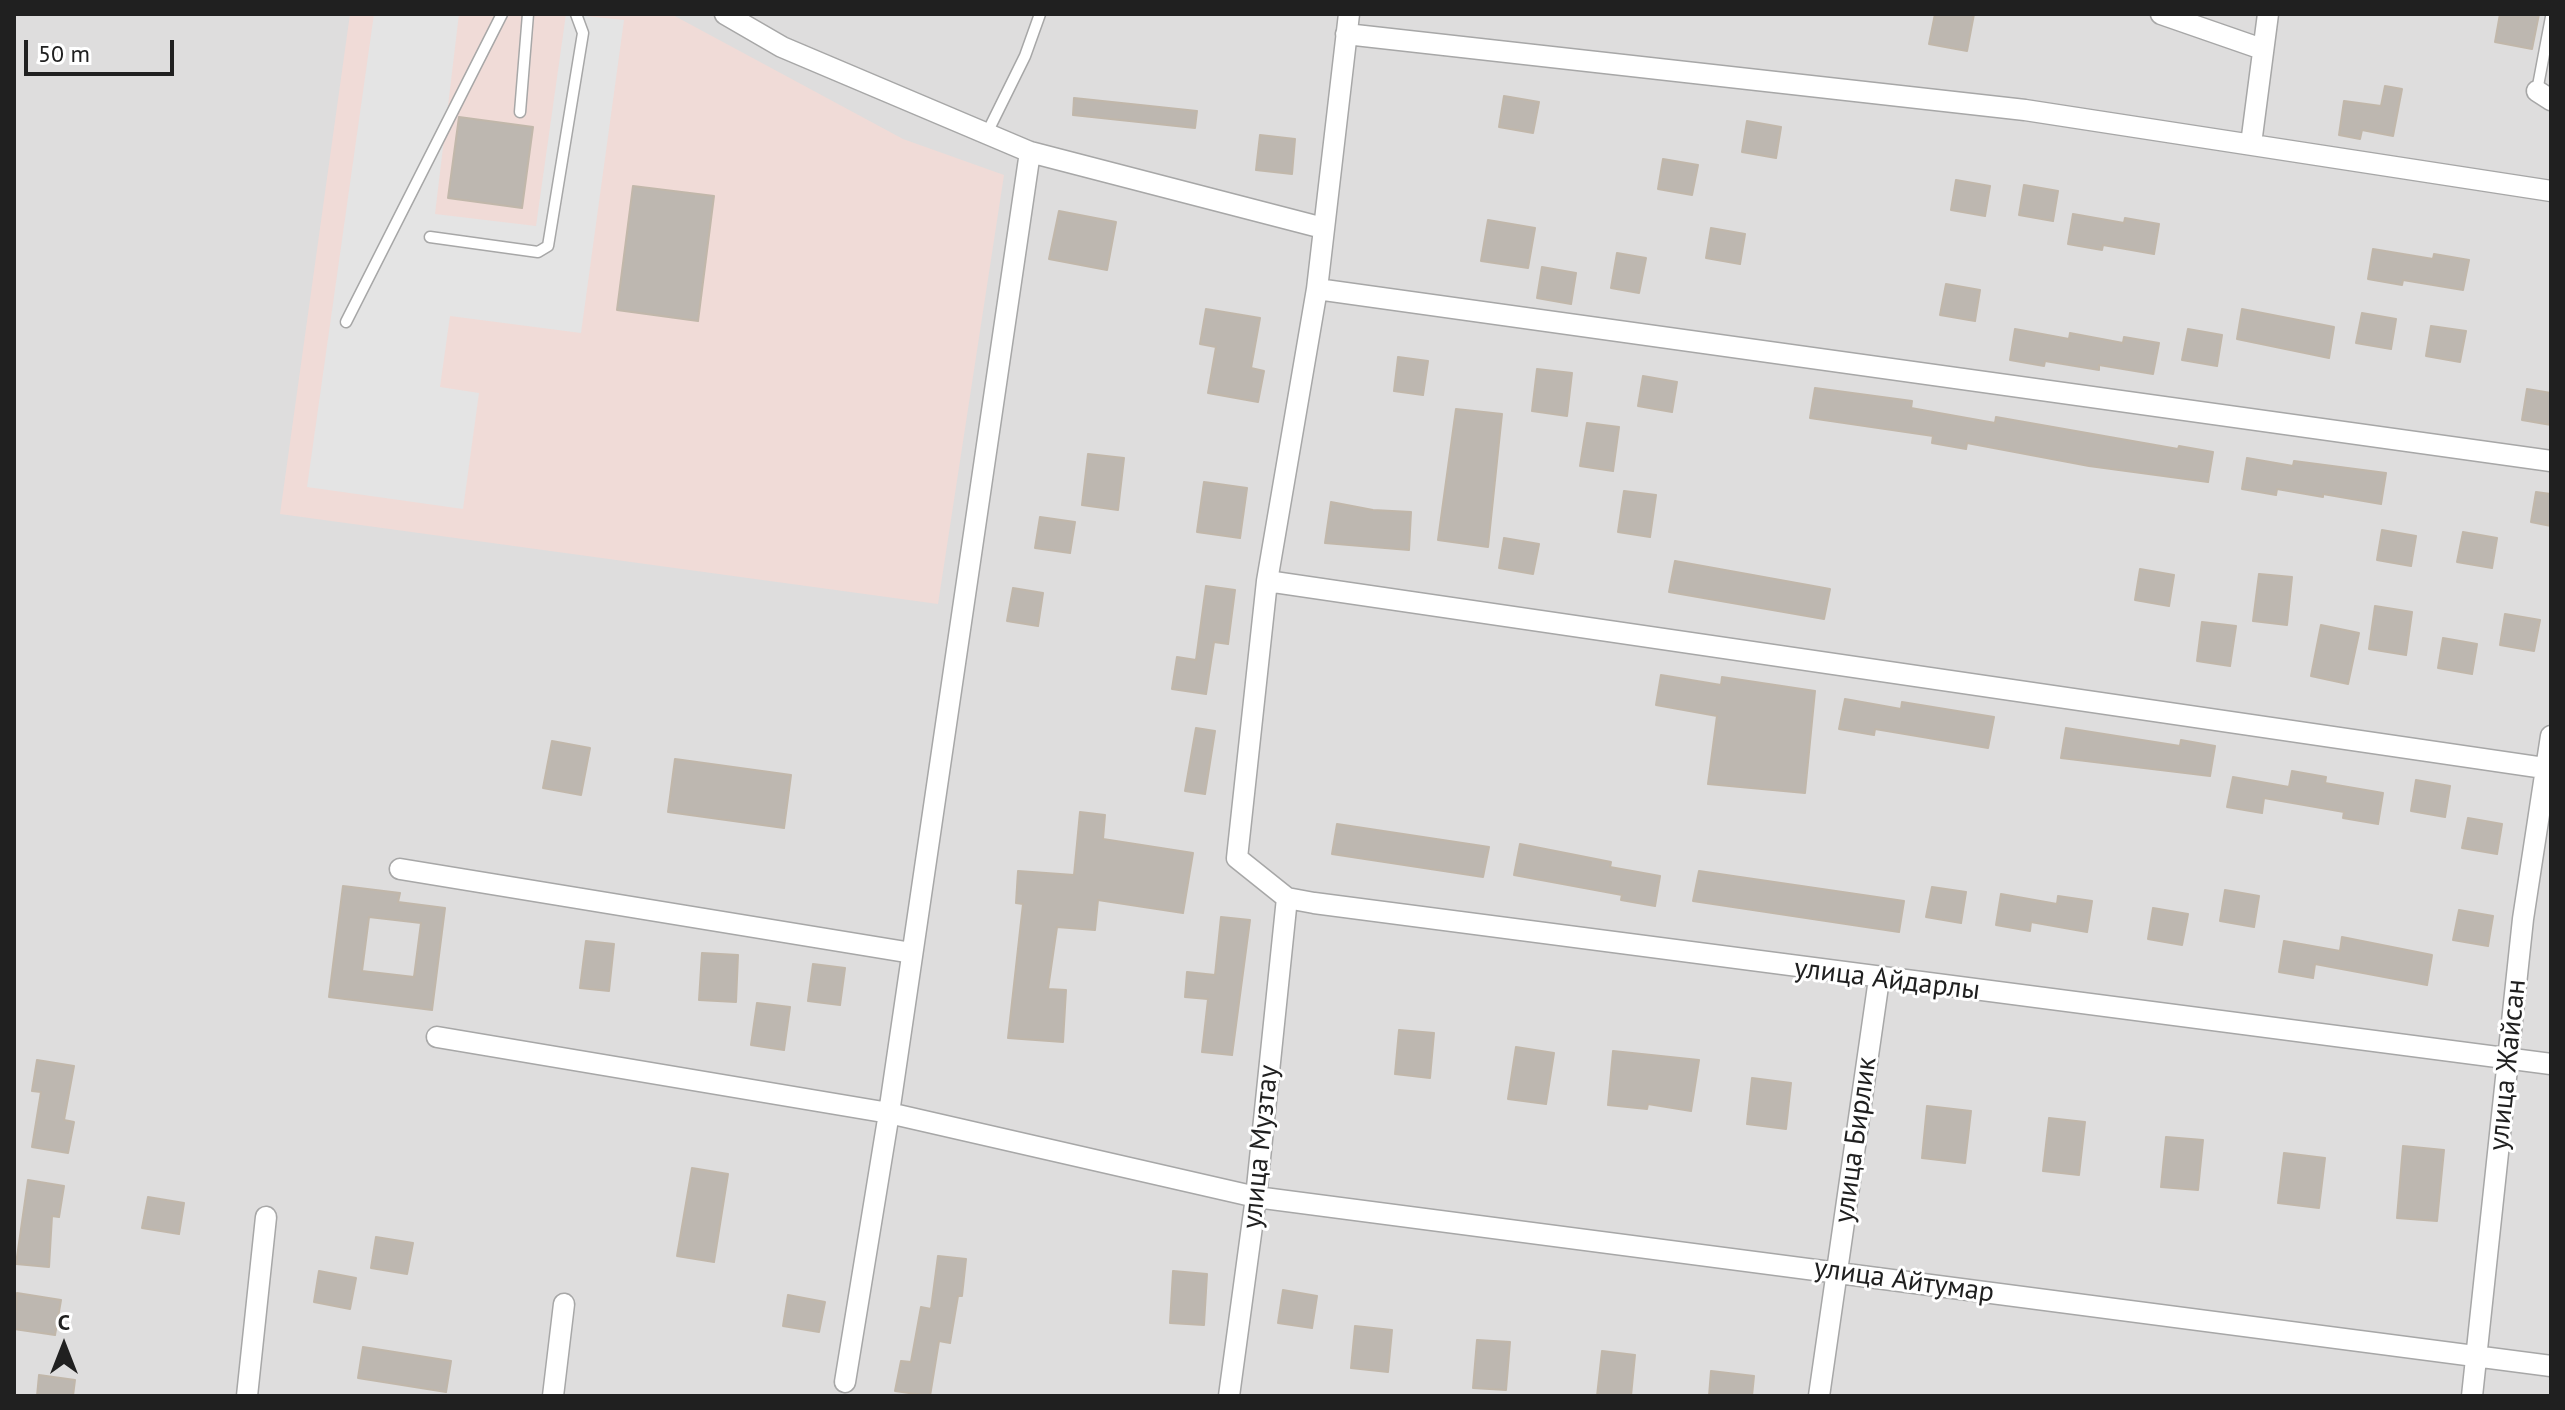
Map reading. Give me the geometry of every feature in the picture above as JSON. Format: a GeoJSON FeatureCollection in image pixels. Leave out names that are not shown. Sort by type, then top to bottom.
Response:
{"type":"FeatureCollection","features":[{"type":"Feature","properties":{"kind":"street"},"geometry":{"type":"LineString","coordinates":[[725,14],[782,47],[1030,152],[1323,228]]}},
{"type":"Feature","properties":{"kind":"street"},"geometry":{"type":"LineString","coordinates":[[2161,14],[2262,49]]}},
{"type":"Feature","properties":{"kind":"street"},"geometry":{"type":"LineString","coordinates":[[2251,144],[2268,14]]}},
{"type":"Feature","properties":{"kind":"street"},"geometry":{"type":"LineString","coordinates":[[1287,898],[1237,858],[1267,581],[1317,289],[1347,24],[2025,110],[2551,191]]}},
{"type":"Feature","properties":{"kind":"street"},"geometry":{"type":"LineString","coordinates":[[845,1382],[889,1113],[1030,152]]}},
{"type":"Feature","properties":{"kind":"street"},"geometry":{"type":"LineString","coordinates":[[1317,289],[2551,461]]}},
{"type":"Feature","properties":{"kind":"street"},"geometry":{"type":"LineString","coordinates":[[1267,581],[2548,768]]}},
{"type":"Feature","properties":{"kind":"street","name":"улица Жайсан"},"geometry":{"type":"LineString","coordinates":[[2472,1396],[2523,919],[2551,736]]}},
{"type":"Feature","properties":{"kind":"street"},"geometry":{"type":"LineString","coordinates":[[400,869],[912,953]]}},
{"type":"Feature","properties":{"kind":"street","name":"улица Айдарлы"},"geometry":{"type":"LineString","coordinates":[[1287,898],[1879,979],[2551,1064]]}},
{"type":"Feature","properties":{"kind":"street","name":"улица Музтау"},"geometry":{"type":"LineString","coordinates":[[1229,1396],[1256,1197],[1287,898]]}},
{"type":"Feature","properties":{"kind":"street","name":"улица Бирлик"},"geometry":{"type":"LineString","coordinates":[[1819,1396],[1879,979]]}},
{"type":"Feature","properties":{"kind":"street","name":"улица Айтумар"},"geometry":{"type":"LineString","coordinates":[[437,1037],[889,1113],[1256,1197],[2551,1366]]}},
{"type":"Feature","properties":{"kind":"street"},"geometry":{"type":"LineString","coordinates":[[247,1396],[266,1217]]}},
{"type":"Feature","properties":{"kind":"street"},"geometry":{"type":"LineString","coordinates":[[553,1396],[564,1304]]}},
{"type":"Feature","properties":{"kind":"lane"},"geometry":{"type":"LineString","coordinates":[[346,322],[502,14]]}},
{"type":"Feature","properties":{"kind":"lane"},"geometry":{"type":"LineString","coordinates":[[520,112],[528,14]]}},
{"type":"Feature","properties":{"kind":"lane"},"geometry":{"type":"LineString","coordinates":[[430,237],[538,252],[548,246],[583,33],[576,14]]}},
{"type":"Feature","properties":{"kind":"lane"},"geometry":{"type":"LineString","coordinates":[[986,135],[1025,56],[1040,14]]}},
{"type":"Feature","properties":{"kind":"lane"},"geometry":{"type":"LineString","coordinates":[[2544,95],[2551,17]]}},
{"type":"Feature","properties":{"kind":"shaded area"},"geometry":{"type":"Polygon","coordinates":[[[14,14],[2551,14],[2551,1396],[14,1396],[14,14]]]}},
{"type":"Feature","properties":{"kind":"shaded area"},"geometry":{"type":"Polygon","coordinates":[[[350,14],[671,14],[903,139],[1004,175],[938,604],[280,514],[350,14]]]}},
{"type":"Feature","properties":{"kind":"shaded area"},"geometry":{"type":"Polygon","coordinates":[[[374,14],[459,14],[435,214],[536,226],[566,14],[624,20],[581,333],[450,316],[440,387],[479,393],[463,509],[307,487],[374,14]]]}},
{"type":"Feature","properties":{"kind":"building"},"geometry":{"type":"Polygon","coordinates":[[[1935,14],[1974,14],[1967,51],[1929,44],[1935,14]]]}},
{"type":"Feature","properties":{"kind":"building"},"geometry":{"type":"Polygon","coordinates":[[[2500,14],[2539,14],[2532,49],[2495,42],[2500,14]]]}},
{"type":"Feature","properties":{"kind":"building"},"geometry":{"type":"Polygon","coordinates":[[[2385,86],[2402,89],[2393,136],[2362,130],[2360,139],[2339,135],[2344,101],[2381,106],[2385,86]]]}},
{"type":"Feature","properties":{"kind":"building"},"geometry":{"type":"Polygon","coordinates":[[[1504,96],[1539,102],[1533,133],[1499,127],[1504,96]]]}},
{"type":"Feature","properties":{"kind":"building"},"geometry":{"type":"Polygon","coordinates":[[[1074,98],[1197,111],[1195,128],[1073,115],[1074,98]]]}},
{"type":"Feature","properties":{"kind":"building"},"geometry":{"type":"Polygon","coordinates":[[[459,117],[533,127],[522,208],[448,198],[459,117]]]}},
{"type":"Feature","properties":{"kind":"building"},"geometry":{"type":"Polygon","coordinates":[[[1747,121],[1781,127],[1776,158],[1742,152],[1747,121]]]}},
{"type":"Feature","properties":{"kind":"building"},"geometry":{"type":"Polygon","coordinates":[[[1260,135],[1295,139],[1292,174],[1256,170],[1260,135]]]}},
{"type":"Feature","properties":{"kind":"building"},"geometry":{"type":"Polygon","coordinates":[[[1663,159],[1698,165],[1692,195],[1658,189],[1663,159]]]}},
{"type":"Feature","properties":{"kind":"building"},"geometry":{"type":"Polygon","coordinates":[[[1956,180],[1990,186],[1985,216],[1951,210],[1956,180]]]}},
{"type":"Feature","properties":{"kind":"building"},"geometry":{"type":"Polygon","coordinates":[[[2024,185],[2058,191],[2053,221],[2019,215],[2024,185]]]}},
{"type":"Feature","properties":{"kind":"building"},"geometry":{"type":"Polygon","coordinates":[[[633,186],[714,196],[698,321],[617,310],[633,186]]]}},
{"type":"Feature","properties":{"kind":"building"},"geometry":{"type":"Polygon","coordinates":[[[1059,211],[1116,222],[1107,270],[1049,259],[1059,211]]]}},
{"type":"Feature","properties":{"kind":"building"},"geometry":{"type":"Polygon","coordinates":[[[2073,214],[2124,223],[2125,218],[2159,224],[2154,254],[2103,245],[2102,250],[2068,244],[2073,214]]]}},
{"type":"Feature","properties":{"kind":"building"},"geometry":{"type":"Polygon","coordinates":[[[1488,220],[1535,228],[1528,268],[1481,261],[1488,220]]]}},
{"type":"Feature","properties":{"kind":"building"},"geometry":{"type":"Polygon","coordinates":[[[1711,228],[1745,234],[1740,264],[1706,258],[1711,228]]]}},
{"type":"Feature","properties":{"kind":"building"},"geometry":{"type":"Polygon","coordinates":[[[2373,249],[2433,259],[2434,254],[2469,260],[2463,290],[2403,280],[2402,285],[2368,279],[2373,249]]]}},
{"type":"Feature","properties":{"kind":"building"},"geometry":{"type":"Polygon","coordinates":[[[1617,253],[1646,258],[1639,293],[1611,288],[1617,253]]]}},
{"type":"Feature","properties":{"kind":"building"},"geometry":{"type":"Polygon","coordinates":[[[1542,267],[1576,273],[1571,304],[1537,298],[1542,267]]]}},
{"type":"Feature","properties":{"kind":"building"},"geometry":{"type":"Polygon","coordinates":[[[1946,284],[1980,290],[1975,321],[1940,315],[1946,284]]]}},
{"type":"Feature","properties":{"kind":"building"},"geometry":{"type":"Polygon","coordinates":[[[1206,309],[1260,318],[1251,368],[1264,371],[1258,402],[1208,393],[1216,347],[1200,344],[1206,309]]]}},
{"type":"Feature","properties":{"kind":"building"},"geometry":{"type":"Polygon","coordinates":[[[2242,309],[2334,327],[2329,358],[2237,339],[2242,309]]]}},
{"type":"Feature","properties":{"kind":"building"},"geometry":{"type":"Polygon","coordinates":[[[2362,313],[2396,319],[2391,349],[2356,343],[2362,313]]]}},
{"type":"Feature","properties":{"kind":"building"},"geometry":{"type":"Polygon","coordinates":[[[2431,326],[2466,331],[2460,362],[2426,356],[2431,326]]]}},
{"type":"Feature","properties":{"kind":"building"},"geometry":{"type":"Polygon","coordinates":[[[2015,329],[2069,339],[2070,333],[2123,343],[2124,337],[2159,343],[2153,374],[2099,365],[2099,370],[2045,361],[2044,366],[2010,360],[2015,329]]]}},
{"type":"Feature","properties":{"kind":"building"},"geometry":{"type":"Polygon","coordinates":[[[2188,329],[2222,335],[2217,366],[2182,360],[2188,329]]]}},
{"type":"Feature","properties":{"kind":"building"},"geometry":{"type":"Polygon","coordinates":[[[1398,357],[1428,361],[1423,395],[1394,391],[1398,357]]]}},
{"type":"Feature","properties":{"kind":"building"},"geometry":{"type":"Polygon","coordinates":[[[1537,369],[1572,373],[1567,416],[1532,411],[1537,369]]]}},
{"type":"Feature","properties":{"kind":"building"},"geometry":{"type":"Polygon","coordinates":[[[1643,376],[1677,382],[1672,412],[1638,406],[1643,376]]]}},
{"type":"Feature","properties":{"kind":"building"},"geometry":{"type":"Polygon","coordinates":[[[1815,388],[1912,401],[1911,408],[1995,423],[1996,417],[2178,449],[2179,446],[2213,452],[2208,482],[2089,466],[1967,443],[1966,449],[1932,443],[1933,436],[1810,418],[1815,388]]]}},
{"type":"Feature","properties":{"kind":"building"},"geometry":{"type":"Polygon","coordinates":[[[2527,389],[2551,393],[2551,425],[2522,420],[2527,389]]]}},
{"type":"Feature","properties":{"kind":"building"},"geometry":{"type":"Polygon","coordinates":[[[1456,409],[1502,414],[1488,547],[1438,540],[1456,409]]]}},
{"type":"Feature","properties":{"kind":"building"},"geometry":{"type":"Polygon","coordinates":[[[1587,423],[1619,427],[1613,471],[1580,466],[1587,423]]]}},
{"type":"Feature","properties":{"kind":"building"},"geometry":{"type":"Polygon","coordinates":[[[1088,454],[1124,458],[1118,510],[1082,505],[1088,454]]]}},
{"type":"Feature","properties":{"kind":"building"},"geometry":{"type":"Polygon","coordinates":[[[2247,458],[2293,466],[2294,461],[2386,473],[2381,504],[2277,489],[2276,495],[2242,489],[2247,458]]]}},
{"type":"Feature","properties":{"kind":"building"},"geometry":{"type":"Polygon","coordinates":[[[1204,482],[1247,488],[1240,538],[1197,532],[1204,482]]]}},
{"type":"Feature","properties":{"kind":"building"},"geometry":{"type":"Polygon","coordinates":[[[1624,491],[1656,495],[1650,537],[1618,532],[1624,491]]]}},
{"type":"Feature","properties":{"kind":"building"},"geometry":{"type":"Polygon","coordinates":[[[2536,492],[2551,494],[2551,526],[2531,522],[2536,492]]]}},
{"type":"Feature","properties":{"kind":"building"},"geometry":{"type":"Polygon","coordinates":[[[1331,502],[1373,510],[1411,512],[1409,550],[1325,543],[1331,502]]]}},
{"type":"Feature","properties":{"kind":"building"},"geometry":{"type":"Polygon","coordinates":[[[1040,517],[1075,522],[1070,553],[1035,548],[1040,517]]]}},
{"type":"Feature","properties":{"kind":"building"},"geometry":{"type":"Polygon","coordinates":[[[2382,530],[2416,536],[2411,566],[2377,560],[2382,530]]]}},
{"type":"Feature","properties":{"kind":"building"},"geometry":{"type":"Polygon","coordinates":[[[2463,532],[2497,538],[2492,568],[2457,562],[2463,532]]]}},
{"type":"Feature","properties":{"kind":"building"},"geometry":{"type":"Polygon","coordinates":[[[1504,538],[1539,544],[1533,574],[1499,568],[1504,538]]]}},
{"type":"Feature","properties":{"kind":"building"},"geometry":{"type":"Polygon","coordinates":[[[1675,561],[1830,589],[1824,619],[1669,592],[1675,561]]]}},
{"type":"Feature","properties":{"kind":"building"},"geometry":{"type":"Polygon","coordinates":[[[2140,569],[2174,575],[2169,606],[2135,600],[2140,569]]]}},
{"type":"Feature","properties":{"kind":"building"},"geometry":{"type":"Polygon","coordinates":[[[2259,574],[2292,577],[2287,625],[2253,621],[2259,574]]]}},
{"type":"Feature","properties":{"kind":"building"},"geometry":{"type":"Polygon","coordinates":[[[1206,586],[1235,590],[1228,644],[1214,642],[1206,694],[1172,689],[1177,657],[1196,660],[1206,586]]]}},
{"type":"Feature","properties":{"kind":"building"},"geometry":{"type":"Polygon","coordinates":[[[1013,588],[1043,593],[1038,626],[1007,621],[1013,588]]]}},
{"type":"Feature","properties":{"kind":"building"},"geometry":{"type":"Polygon","coordinates":[[[2375,606],[2412,612],[2406,655],[2369,649],[2375,606]]]}},
{"type":"Feature","properties":{"kind":"building"},"geometry":{"type":"Polygon","coordinates":[[[2505,614],[2540,620],[2534,651],[2500,645],[2505,614]]]}},
{"type":"Feature","properties":{"kind":"building"},"geometry":{"type":"Polygon","coordinates":[[[2202,622],[2236,626],[2230,666],[2197,661],[2202,622]]]}},
{"type":"Feature","properties":{"kind":"building"},"geometry":{"type":"Polygon","coordinates":[[[2321,625],[2359,633],[2348,684],[2311,676],[2321,625]]]}},
{"type":"Feature","properties":{"kind":"building"},"geometry":{"type":"Polygon","coordinates":[[[2443,638],[2477,644],[2472,674],[2438,668],[2443,638]]]}},
{"type":"Feature","properties":{"kind":"building"},"geometry":{"type":"Polygon","coordinates":[[[1661,675],[1721,685],[1722,677],[1815,691],[1805,793],[1708,784],[1717,716],[1656,705],[1661,675]]]}},
{"type":"Feature","properties":{"kind":"building"},"geometry":{"type":"Polygon","coordinates":[[[1845,699],[1901,709],[1902,702],[1994,717],[1988,748],[1875,729],[1874,735],[1839,729],[1845,699]]]}},
{"type":"Feature","properties":{"kind":"building"},"geometry":{"type":"Polygon","coordinates":[[[1196,728],[1215,731],[1205,794],[1185,791],[1196,728]]]}},
{"type":"Feature","properties":{"kind":"building"},"geometry":{"type":"Polygon","coordinates":[[[2066,728],[2180,746],[2181,740],[2215,746],[2210,776],[2061,758],[2066,728]]]}},
{"type":"Feature","properties":{"kind":"building"},"geometry":{"type":"Polygon","coordinates":[[[552,741],[590,748],[581,795],[543,788],[552,741]]]}},
{"type":"Feature","properties":{"kind":"building"},"geometry":{"type":"Polygon","coordinates":[[[675,759],[791,775],[784,828],[668,812],[675,759]]]}},
{"type":"Feature","properties":{"kind":"building"},"geometry":{"type":"Polygon","coordinates":[[[2292,771],[2326,777],[2325,783],[2383,793],[2378,824],[2343,818],[2344,812],[2264,798],[2262,813],[2227,807],[2233,777],[2289,787],[2292,771]]]}},
{"type":"Feature","properties":{"kind":"building"},"geometry":{"type":"Polygon","coordinates":[[[2416,780],[2450,786],[2445,817],[2411,811],[2416,780]]]}},
{"type":"Feature","properties":{"kind":"building"},"geometry":{"type":"Polygon","coordinates":[[[1080,812],[1105,815],[1103,839],[1193,853],[1183,913],[1098,900],[1095,930],[1057,927],[1048,989],[1066,990],[1063,1042],[1008,1038],[1023,904],[1016,903],[1018,871],[1074,875],[1080,812]]]}},
{"type":"Feature","properties":{"kind":"building"},"geometry":{"type":"Polygon","coordinates":[[[2468,818],[2502,824],[2497,854],[2462,848],[2468,818]]]}},
{"type":"Feature","properties":{"kind":"building"},"geometry":{"type":"Polygon","coordinates":[[[1337,824],[1489,847],[1483,877],[1332,854],[1337,824]]]}},
{"type":"Feature","properties":{"kind":"building"},"geometry":{"type":"Polygon","coordinates":[[[1520,844],[1611,862],[1610,867],[1660,876],[1655,906],[1621,900],[1622,895],[1514,875],[1520,844]]]}},
{"type":"Feature","properties":{"kind":"building"},"geometry":{"type":"Polygon","coordinates":[[[1699,871],[1904,901],[1899,932],[1693,901],[1699,871]]]}},
{"type":"Feature","properties":{"kind":"building"},"geometry":{"type":"Polygon","coordinates":[[[343,886],[400,893],[398,902],[445,908],[432,1010],[329,997],[343,886]],[[369,917],[362,971],[414,977],[421,923],[369,917]]]}},
{"type":"Feature","properties":{"kind":"building"},"geometry":{"type":"Polygon","coordinates":[[[1932,887],[1966,892],[1961,923],[1926,917],[1932,887]]]}},
{"type":"Feature","properties":{"kind":"building"},"geometry":{"type":"Polygon","coordinates":[[[2225,890],[2259,896],[2254,927],[2220,921],[2225,890]]]}},
{"type":"Feature","properties":{"kind":"building"},"geometry":{"type":"Polygon","coordinates":[[[2001,894],[2057,904],[2058,896],[2092,901],[2087,932],[2031,922],[2030,931],[1996,925],[2001,894]]]}},
{"type":"Feature","properties":{"kind":"building"},"geometry":{"type":"Polygon","coordinates":[[[2153,908],[2188,914],[2182,945],[2148,939],[2153,908]]]}},
{"type":"Feature","properties":{"kind":"building"},"geometry":{"type":"Polygon","coordinates":[[[2459,910],[2493,916],[2488,946],[2453,940],[2459,910]]]}},
{"type":"Feature","properties":{"kind":"building"},"geometry":{"type":"Polygon","coordinates":[[[1221,917],[1250,920],[1232,1055],[1202,1052],[1208,999],[1185,997],[1187,972],[1215,975],[1221,917]]]}},
{"type":"Feature","properties":{"kind":"building"},"geometry":{"type":"Polygon","coordinates":[[[2342,937],[2432,955],[2427,985],[2315,964],[2313,978],[2279,972],[2284,941],[2340,951],[2342,937]]]}},
{"type":"Feature","properties":{"kind":"building"},"geometry":{"type":"Polygon","coordinates":[[[586,941],[614,944],[609,991],[580,988],[586,941]]]}},
{"type":"Feature","properties":{"kind":"building"},"geometry":{"type":"Polygon","coordinates":[[[702,953],[738,955],[736,1002],[699,1000],[702,953]]]}},
{"type":"Feature","properties":{"kind":"building"},"geometry":{"type":"Polygon","coordinates":[[[813,964],[845,968],[840,1005],[808,1001],[813,964]]]}},
{"type":"Feature","properties":{"kind":"building"},"geometry":{"type":"Polygon","coordinates":[[[757,1003],[790,1007],[784,1050],[751,1045],[757,1003]]]}},
{"type":"Feature","properties":{"kind":"building"},"geometry":{"type":"Polygon","coordinates":[[[1399,1030],[1434,1033],[1430,1078],[1395,1074],[1399,1030]]]}},
{"type":"Feature","properties":{"kind":"building"},"geometry":{"type":"Polygon","coordinates":[[[1516,1047],[1554,1053],[1546,1104],[1508,1099],[1516,1047]]]}},
{"type":"Feature","properties":{"kind":"building"},"geometry":{"type":"Polygon","coordinates":[[[1613,1051],[1699,1060],[1691,1111],[1648,1104],[1647,1109],[1608,1105],[1613,1051]]]}},
{"type":"Feature","properties":{"kind":"building"},"geometry":{"type":"Polygon","coordinates":[[[37,1060],[74,1066],[64,1120],[74,1122],[68,1153],[32,1147],[41,1092],[32,1091],[37,1060]]]}},
{"type":"Feature","properties":{"kind":"building"},"geometry":{"type":"Polygon","coordinates":[[[1752,1078],[1791,1083],[1786,1129],[1747,1124],[1752,1078]]]}},
{"type":"Feature","properties":{"kind":"building"},"geometry":{"type":"Polygon","coordinates":[[[1927,1106],[1971,1111],[1965,1163],[1922,1158],[1927,1106]]]}},
{"type":"Feature","properties":{"kind":"building"},"geometry":{"type":"Polygon","coordinates":[[[2049,1118],[2085,1122],[2079,1175],[2043,1171],[2049,1118]]]}},
{"type":"Feature","properties":{"kind":"building"},"geometry":{"type":"Polygon","coordinates":[[[2166,1137],[2203,1140],[2198,1190],[2161,1187],[2166,1137]]]}},
{"type":"Feature","properties":{"kind":"building"},"geometry":{"type":"Polygon","coordinates":[[[2403,1146],[2444,1150],[2437,1221],[2397,1218],[2403,1146]]]}},
{"type":"Feature","properties":{"kind":"building"},"geometry":{"type":"Polygon","coordinates":[[[2284,1153],[2325,1158],[2319,1208],[2278,1203],[2284,1153]]]}},
{"type":"Feature","properties":{"kind":"building"},"geometry":{"type":"Polygon","coordinates":[[[692,1168],[728,1174],[714,1262],[677,1256],[692,1168]]]}},
{"type":"Feature","properties":{"kind":"building"},"geometry":{"type":"Polygon","coordinates":[[[28,1180],[64,1186],[59,1217],[52,1216],[49,1267],[16,1264],[28,1180]]]}},
{"type":"Feature","properties":{"kind":"building"},"geometry":{"type":"Polygon","coordinates":[[[148,1197],[184,1203],[179,1234],[142,1228],[148,1197]]]}},
{"type":"Feature","properties":{"kind":"building"},"geometry":{"type":"Polygon","coordinates":[[[376,1237],[413,1243],[407,1274],[371,1268],[376,1237]]]}},
{"type":"Feature","properties":{"kind":"building"},"geometry":{"type":"Polygon","coordinates":[[[938,1256],[966,1259],[962,1296],[958,1296],[950,1343],[939,1341],[930,1396],[895,1391],[901,1361],[911,1362],[921,1307],[931,1309],[938,1256]]]}},
{"type":"Feature","properties":{"kind":"building"},"geometry":{"type":"Polygon","coordinates":[[[319,1271],[356,1278],[350,1309],[314,1302],[319,1271]]]}},
{"type":"Feature","properties":{"kind":"building"},"geometry":{"type":"Polygon","coordinates":[[[1173,1271],[1207,1274],[1204,1325],[1170,1323],[1173,1271]]]}},
{"type":"Feature","properties":{"kind":"building"},"geometry":{"type":"Polygon","coordinates":[[[1283,1290],[1317,1296],[1312,1328],[1278,1323],[1283,1290]]]}},
{"type":"Feature","properties":{"kind":"building"},"geometry":{"type":"Polygon","coordinates":[[[17,1293],[61,1300],[55,1335],[14,1329],[17,1293]]]}},
{"type":"Feature","properties":{"kind":"building"},"geometry":{"type":"Polygon","coordinates":[[[788,1295],[825,1302],[819,1332],[783,1326],[788,1295]]]}},
{"type":"Feature","properties":{"kind":"building"},"geometry":{"type":"Polygon","coordinates":[[[1355,1326],[1392,1330],[1388,1372],[1351,1368],[1355,1326]]]}},
{"type":"Feature","properties":{"kind":"building"},"geometry":{"type":"Polygon","coordinates":[[[1477,1340],[1510,1342],[1506,1390],[1473,1388],[1477,1340]]]}},
{"type":"Feature","properties":{"kind":"building"},"geometry":{"type":"Polygon","coordinates":[[[363,1347],[451,1361],[446,1392],[358,1378],[363,1347]]]}},
{"type":"Feature","properties":{"kind":"building"},"geometry":{"type":"Polygon","coordinates":[[[1602,1351],[1635,1355],[1631,1396],[1597,1396],[1602,1351]]]}},
{"type":"Feature","properties":{"kind":"building"},"geometry":{"type":"Polygon","coordinates":[[[1711,1371],[1754,1376],[1752,1396],[1709,1396],[1711,1371]]]}},
{"type":"Feature","properties":{"kind":"building"},"geometry":{"type":"Polygon","coordinates":[[[39,1375],[75,1380],[73,1396],[37,1396],[39,1375]]]}}]}
